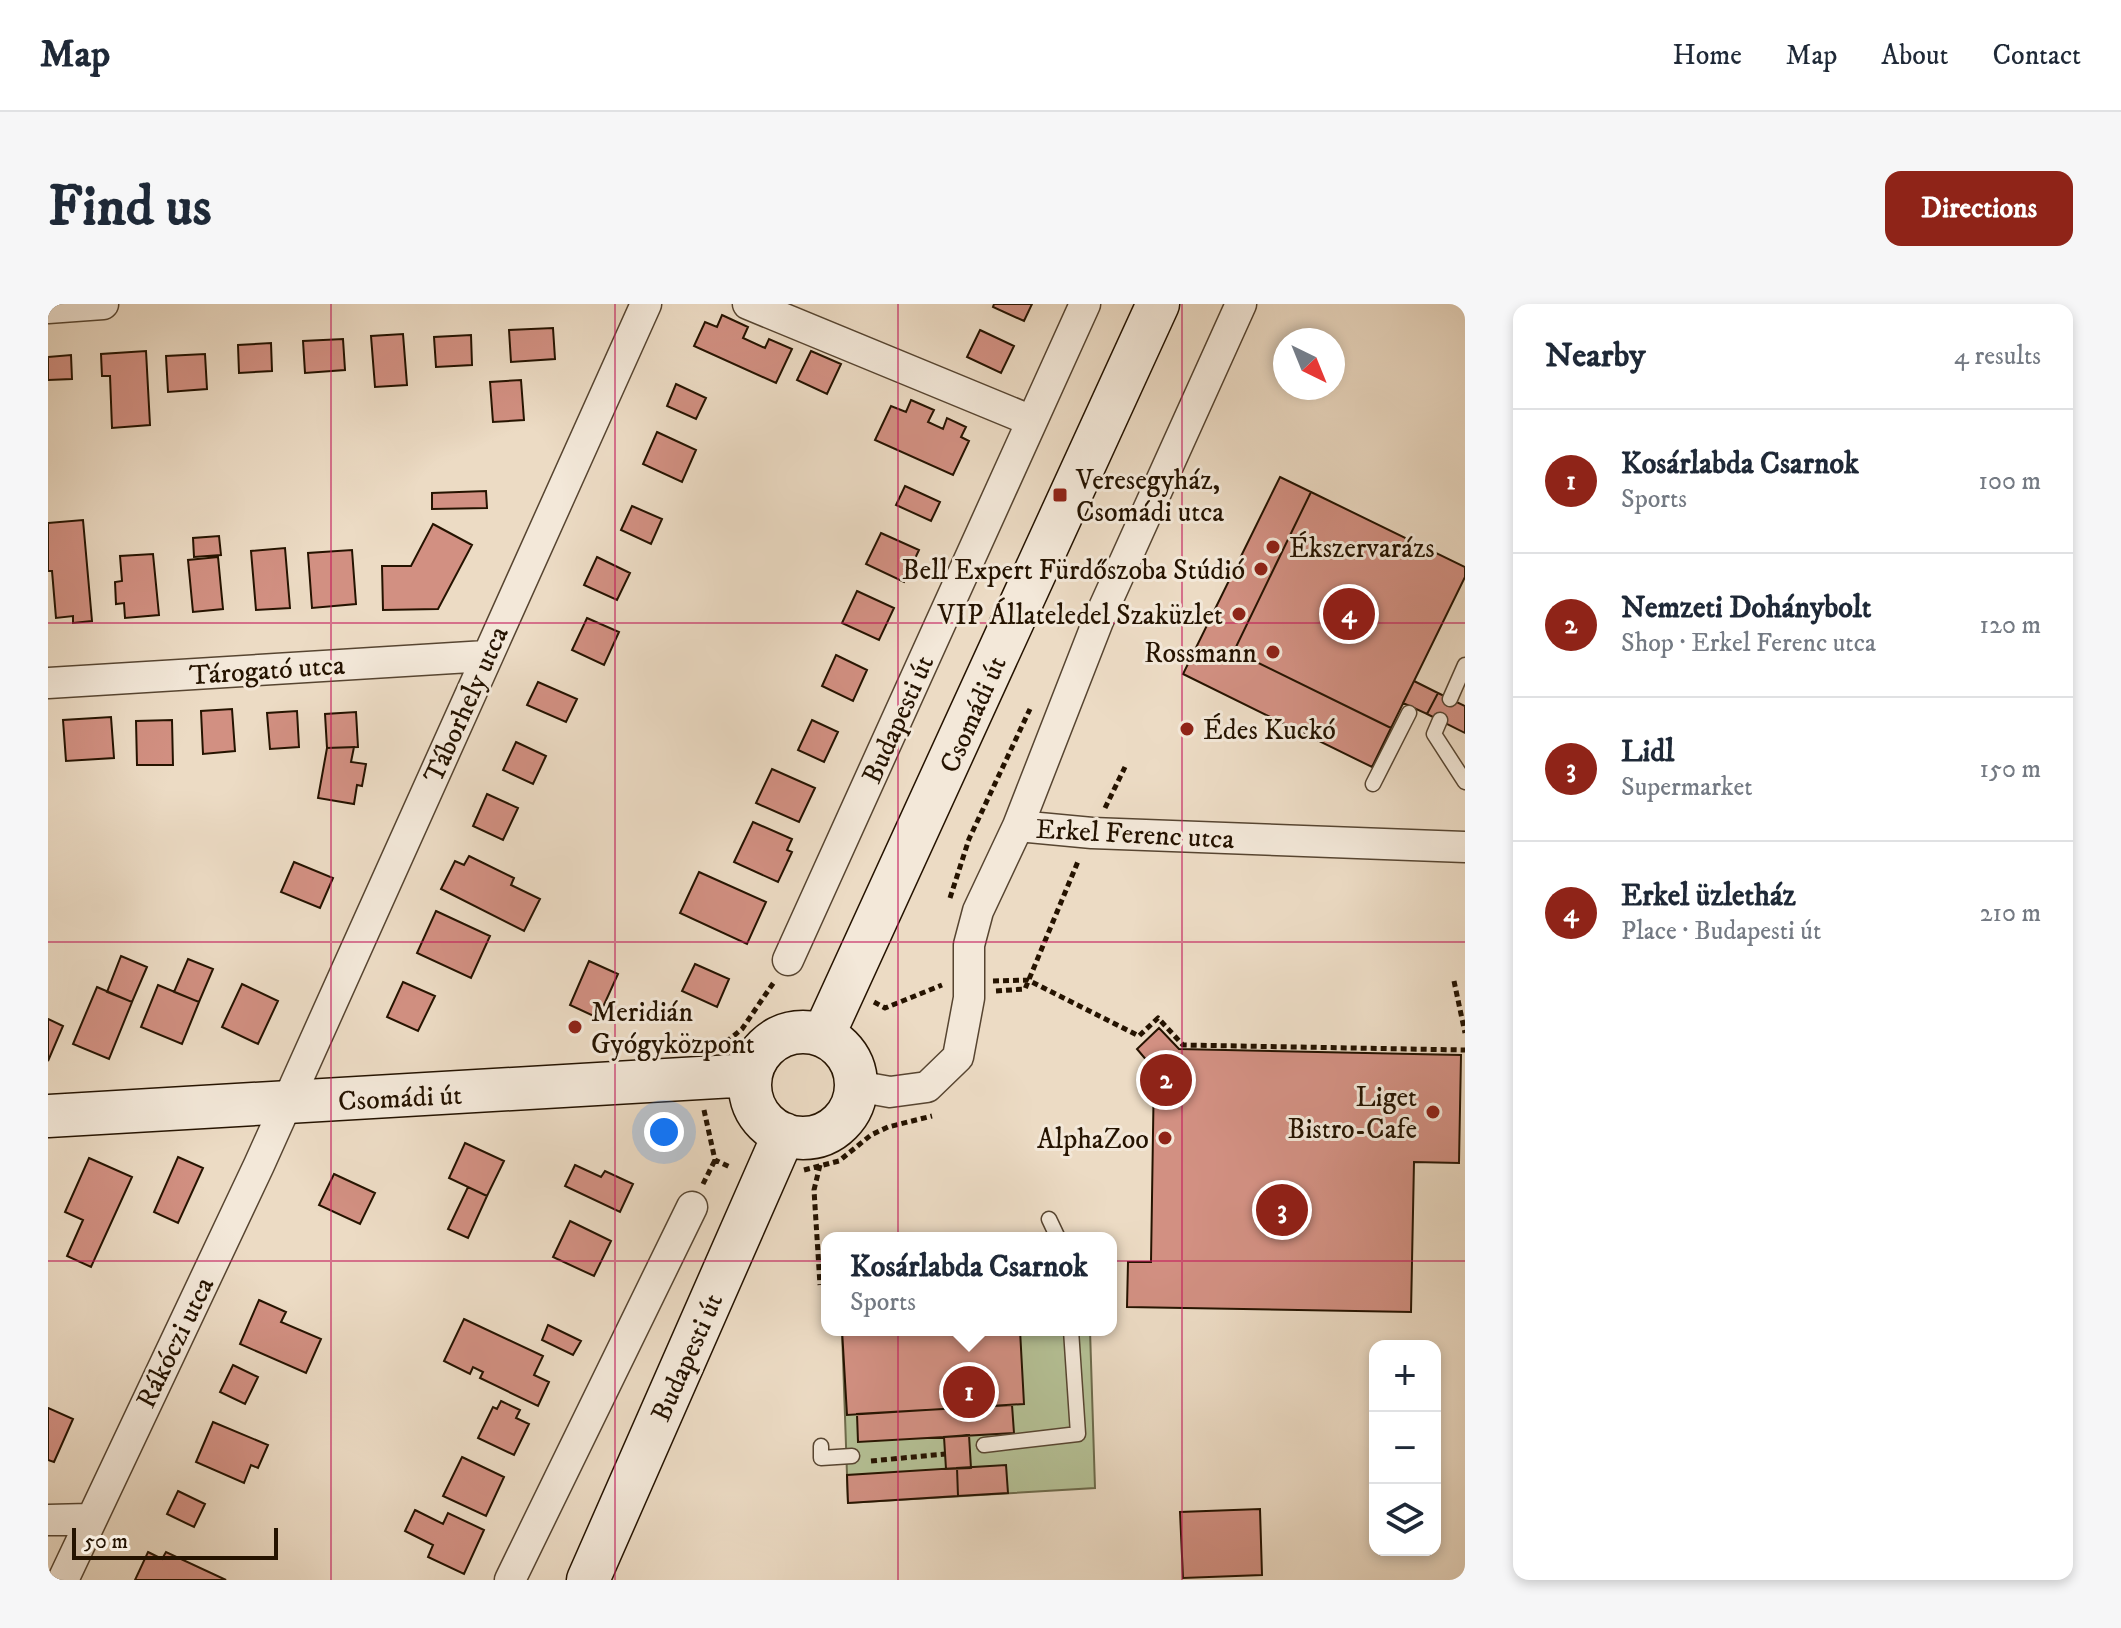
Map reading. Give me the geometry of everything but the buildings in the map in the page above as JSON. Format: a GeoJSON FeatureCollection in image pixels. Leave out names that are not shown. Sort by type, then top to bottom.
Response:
{"type":"FeatureCollection","features":[{"type":"Feature","properties":{"kind":"main road","name":"Csomádi út"},"geometry":{"type":"LineString","coordinates":[[823,1036],[1158,304]]}},
{"type":"Feature","properties":{"kind":"main road"},"geometry":{"type":"LineString","coordinates":[[808,1032],[823,1036],[848,1056],[856,1086],[853,1103],[833,1129],[801,1138],[784,1134],[764,1121],[752,1099],[751,1075],[766,1047],[778,1038],[808,1032]]}},
{"type":"Feature","properties":{"kind":"main road","name":"Csomádi út"},"geometry":{"type":"LineString","coordinates":[[48,1116],[751,1075]]}},
{"type":"Feature","properties":{"kind":"main road","name":"Budapesti út"},"geometry":{"type":"LineString","coordinates":[[588,1580],[784,1134]]}},
{"type":"Feature","properties":{"kind":"street"},"geometry":{"type":"LineString","coordinates":[[48,308],[103,304]]}},
{"type":"Feature","properties":{"kind":"street","name":"Táborhely utca"},"geometry":{"type":"LineString","coordinates":[[285,1104],[646,304]]}},
{"type":"Feature","properties":{"kind":"street"},"geometry":{"type":"LineString","coordinates":[[748,304],[1032,421]]}},
{"type":"Feature","properties":{"kind":"street","name":"Budapesti út"},"geometry":{"type":"LineString","coordinates":[[788,960],[1085,304]]}},
{"type":"Feature","properties":{"kind":"street"},"geometry":{"type":"LineString","coordinates":[[1018,826],[1098,621],[1241,304]]}},
{"type":"Feature","properties":{"kind":"street","name":"Tárogató utca"},"geometry":{"type":"LineString","coordinates":[[48,683],[486,656]]}},
{"type":"Feature","properties":{"kind":"street","name":"Erkel Ferenc utca"},"geometry":{"type":"LineString","coordinates":[[856,1086],[909,1092],[927,1087],[958,1057],[969,998],[969,945],[978,911],[1018,826],[1086,846],[1464,845]]}},
{"type":"Feature","properties":{"kind":"street","name":"Rákóczi utca"},"geometry":{"type":"LineString","coordinates":[[63,1580],[285,1104]]}},
{"type":"Feature","properties":{"kind":"street","name":"Budapesti út"},"geometry":{"type":"LineString","coordinates":[[510,1580],[692,1207]]}},
{"type":"Feature","properties":{"kind":"street"},"geometry":{"type":"LineString","coordinates":[[48,1520],[89,1519]]}},
{"type":"Feature","properties":{"kind":"lane"},"geometry":{"type":"LineString","coordinates":[[1450,699],[1463,675]]}},
{"type":"Feature","properties":{"kind":"lane"},"geometry":{"type":"LineString","coordinates":[[1373,784],[1409,713]]}},
{"type":"Feature","properties":{"kind":"lane"},"geometry":{"type":"LineString","coordinates":[[1440,720],[1434,734],[1465,782]]}},
{"type":"Feature","properties":{"kind":"lane"},"geometry":{"type":"LineString","coordinates":[[1049,1219],[1055,1232]]}},
{"type":"Feature","properties":{"kind":"lane"},"geometry":{"type":"LineString","coordinates":[[984,1445],[1078,1434],[1071,1336]]}},
{"type":"Feature","properties":{"kind":"lane"},"geometry":{"type":"LineString","coordinates":[[821,1446],[821,1458],[857,1459]]}},
{"type":"Feature","properties":{"kind":"path"},"geometry":{"type":"LineString","coordinates":[[948,910],[969,839],[1036,696]]}},
{"type":"Feature","properties":{"kind":"path"},"geometry":{"type":"LineString","coordinates":[[993,991],[1025,989],[1086,846],[1125,767]]}},
{"type":"Feature","properties":{"kind":"path"},"geometry":{"type":"LineString","coordinates":[[1065,857],[1086,846]]}},
{"type":"Feature","properties":{"kind":"path"},"geometry":{"type":"LineString","coordinates":[[994,966],[994,1002]]}},
{"type":"Feature","properties":{"kind":"path"},"geometry":{"type":"LineString","coordinates":[[992,981],[1028,980],[1139,1036],[1158,1018],[1183,1045],[1465,1050]]}},
{"type":"Feature","properties":{"kind":"path"},"geometry":{"type":"LineString","coordinates":[[1454,981],[1465,1033]]}},
{"type":"Feature","properties":{"kind":"path"},"geometry":{"type":"LineString","coordinates":[[847,989],[885,1008],[946,983]]}},
{"type":"Feature","properties":{"kind":"path"},"geometry":{"type":"LineString","coordinates":[[702,1079],[705,1125],[715,1160],[790,1198],[803,1170],[839,1161],[871,1135],[939,1113]]}},
{"type":"Feature","properties":{"kind":"path"},"geometry":{"type":"LineString","coordinates":[[820,1165],[814,1190],[820,1285]]}},
{"type":"Feature","properties":{"kind":"path"},"geometry":{"type":"LineString","coordinates":[[857,1459],[945,1454]]}},
{"type":"Feature","properties":{"kind":"green space"},"geometry":{"type":"Polygon","coordinates":[[[842,1336],[1090,1336],[1095,1488],[848,1503],[842,1336]]]}},
{"type":"Feature","properties":{"kind":"place","name":"Veresegyház, Csomádi utca"},"geometry":{"type":"Point","coordinates":[1060,495]}},
{"type":"Feature","properties":{"kind":"place","name":"Ékszervarázs"},"geometry":{"type":"Point","coordinates":[1273,547]}},
{"type":"Feature","properties":{"kind":"place","name":"Bell Expert Fürdőszoba Stúdió"},"geometry":{"type":"Point","coordinates":[1261,569]}},
{"type":"Feature","properties":{"kind":"place","name":"VIP Állateledel Szaküzlet"},"geometry":{"type":"Point","coordinates":[1239,614]}},
{"type":"Feature","properties":{"kind":"place","name":"Erkel üzletház"},"geometry":{"type":"Point","coordinates":[1349,614]}},
{"type":"Feature","properties":{"kind":"place","name":"Rossmann"},"geometry":{"type":"Point","coordinates":[1273,652]}},
{"type":"Feature","properties":{"kind":"place","name":"Édes Kuckó"},"geometry":{"type":"Point","coordinates":[1187,729]}},
{"type":"Feature","properties":{"kind":"place","name":"Meridián Gyógyközpont"},"geometry":{"type":"Point","coordinates":[575,1027]}},
{"type":"Feature","properties":{"kind":"place","name":"Nemzeti Dohánybolt"},"geometry":{"type":"Point","coordinates":[1166,1080]}},
{"type":"Feature","properties":{"kind":"place","name":"Liget Bistro-Cafe"},"geometry":{"type":"Point","coordinates":[1433,1112]}},
{"type":"Feature","properties":{"kind":"place","name":"AlphaZoo"},"geometry":{"type":"Point","coordinates":[1165,1138]}},
{"type":"Feature","properties":{"kind":"place","name":"Lidl"},"geometry":{"type":"Point","coordinates":[1282,1210]}},
{"type":"Feature","properties":{"kind":"place","name":"Kosárlabda Csarnok"},"geometry":{"type":"Point","coordinates":[969,1392]}}]}
